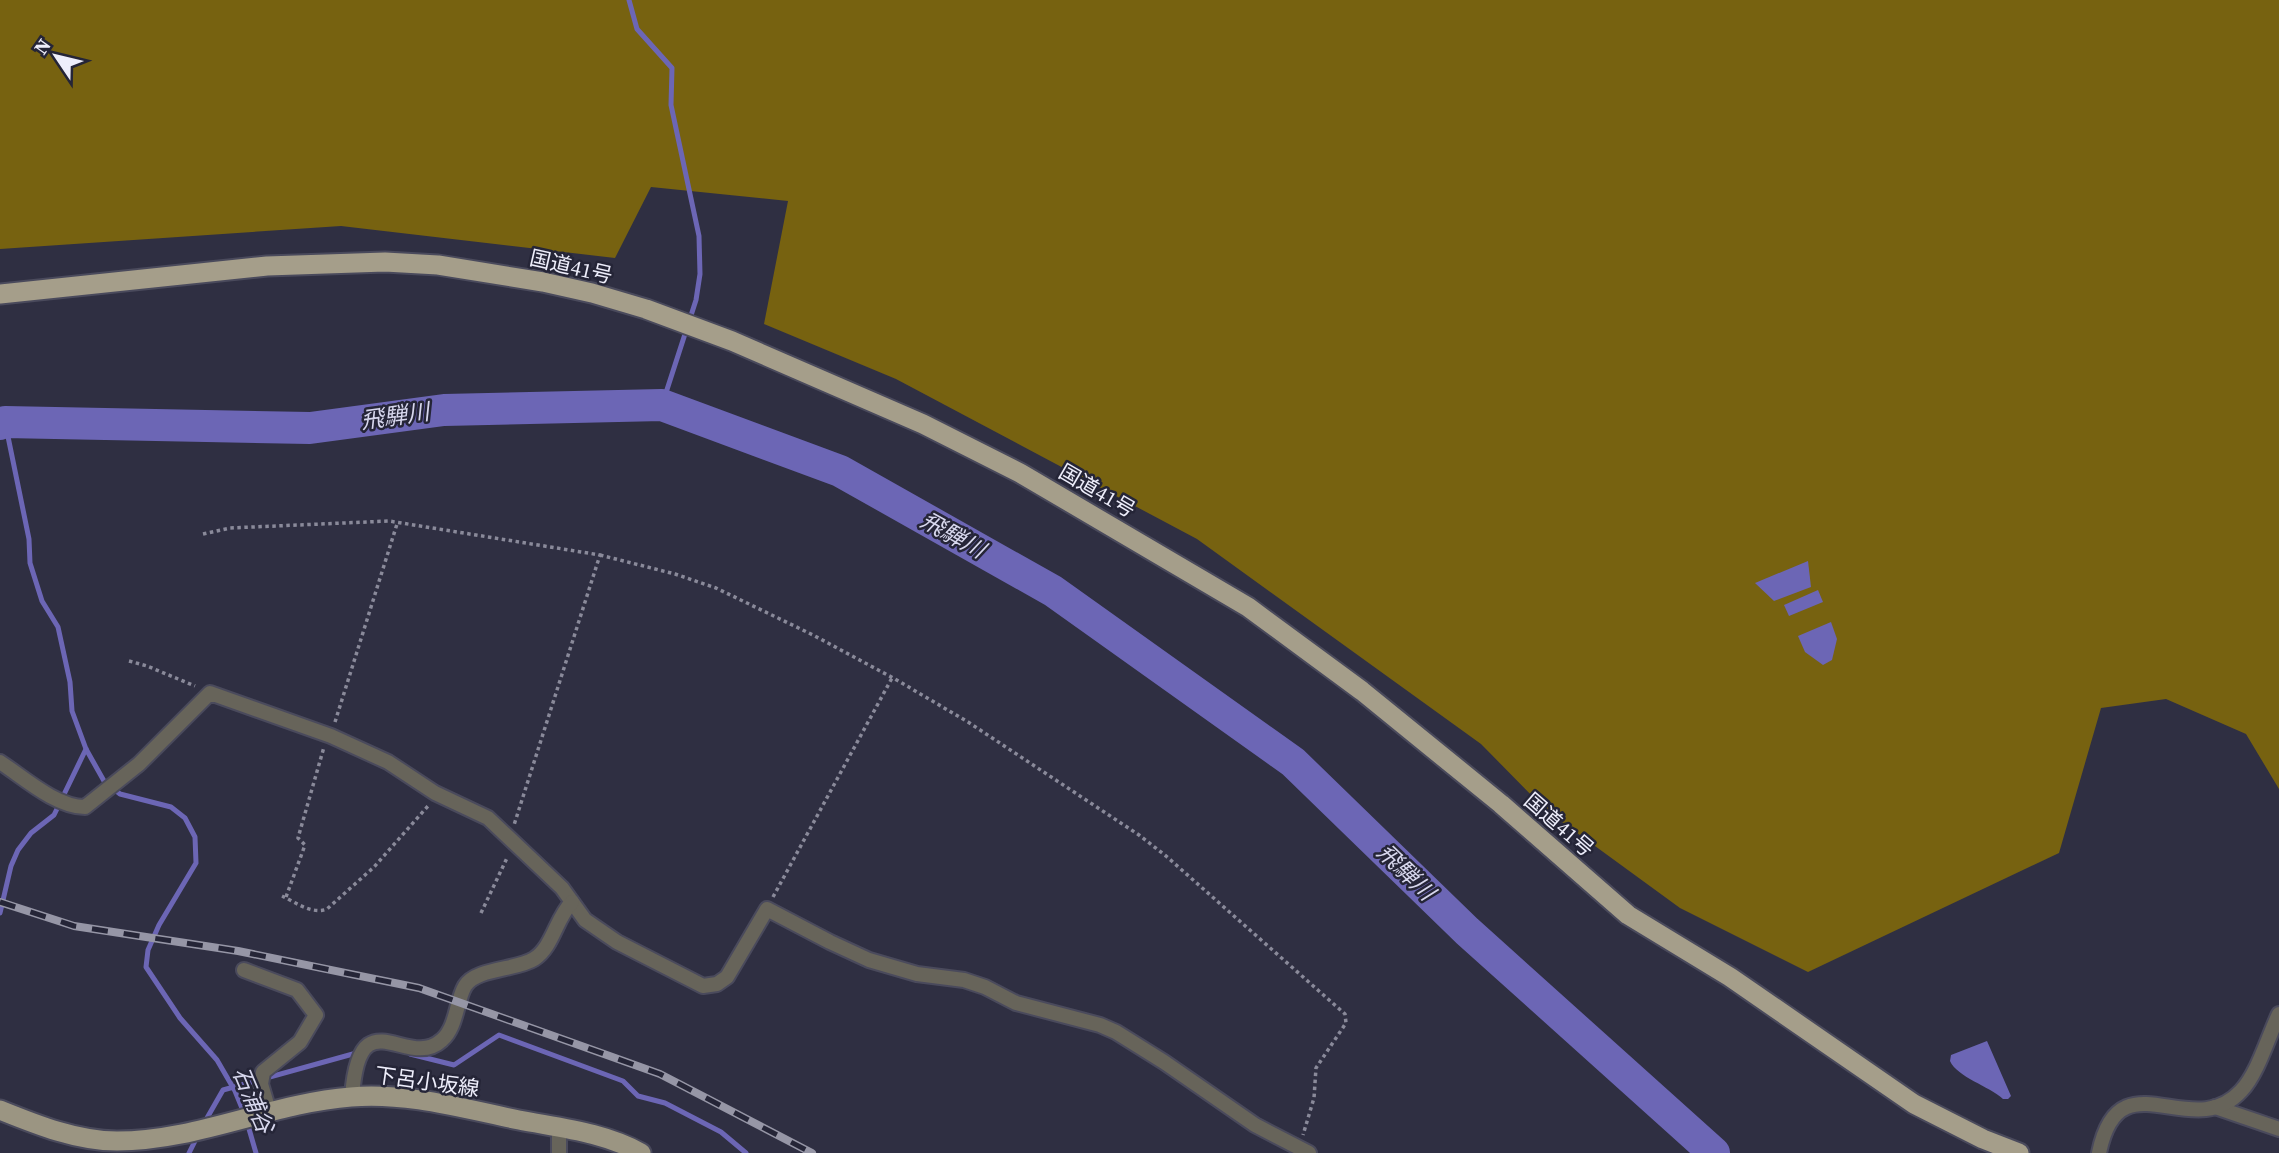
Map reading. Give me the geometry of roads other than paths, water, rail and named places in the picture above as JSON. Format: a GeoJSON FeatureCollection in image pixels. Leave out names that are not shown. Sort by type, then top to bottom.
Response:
{"type":"FeatureCollection","features":[{"type":"Feature","properties":{"kind":"highway","name":"国道41号"},"geometry":{"type":"LineString","coordinates":[[0,294],[267,265],[361,262],[438,265],[592,293],[646,309],[732,341],[923,424],[1008,467],[1248,607],[1362,691],[1502,804],[1628,915],[1730,977],[1914,1104],[1983,1139],[2019,1153]]}},
{"type":"Feature","properties":{"kind":"main road","name":"下呂小坂線"},"geometry":{"type":"LineString","coordinates":[[0,1110],[35,1124],[84,1138],[116,1141],[177,1135],[310,1102],[379,1096],[610,1138],[641,1153]]}},
{"type":"Feature","properties":{"kind":"street"},"geometry":{"type":"LineString","coordinates":[[0,762],[58,800],[74,807],[85,807],[139,764],[191,709],[210,693],[329,735],[388,762],[439,794],[488,818],[562,888],[585,920],[617,942],[703,986],[717,984],[727,977],[767,909],[869,960],[916,974],[964,980],[1016,1003],[1100,1025],[1116,1032],[1255,1125],[1303,1150]]}},
{"type":"Feature","properties":{"kind":"street"},"geometry":{"type":"LineString","coordinates":[[352,1097],[353,1076],[366,1045],[377,1040],[417,1048],[433,1046],[443,1040],[451,1028],[464,987],[471,980],[488,973],[534,959],[541,953],[572,902]]}},
{"type":"Feature","properties":{"kind":"street"},"geometry":{"type":"LineString","coordinates":[[244,970],[297,990],[316,1015],[300,1042],[263,1072],[261,1084],[269,1111]]}},
{"type":"Feature","properties":{"kind":"street"},"geometry":{"type":"LineString","coordinates":[[2099,1153],[2103,1134],[2120,1110],[2134,1104],[2203,1111],[2229,1100],[2245,1085],[2279,1014]]}},
{"type":"Feature","properties":{"kind":"street"},"geometry":{"type":"LineString","coordinates":[[2215,1107],[2279,1129]]}},
{"type":"Feature","properties":{"kind":"street"},"geometry":{"type":"LineString","coordinates":[[559,1128],[559,1153]]}},
{"type":"Feature","properties":{"kind":"waterway"},"geometry":{"type":"LineString","coordinates":[[629,0],[637,29],[672,68],[671,105],[699,236],[700,274],[696,300],[662,405]]}},
{"type":"Feature","properties":{"kind":"waterway","name":"飛騨川"},"geometry":{"type":"LineString","coordinates":[[0,424],[310,428],[444,410],[662,405],[840,471],[1053,591],[1293,762],[1467,931],[1714,1153]]}},
{"type":"Feature","properties":{"kind":"waterway"},"geometry":{"type":"LineString","coordinates":[[5,422],[29,539],[30,563],[42,601],[58,627],[70,682],[72,711],[86,749],[104,781],[120,794],[171,807],[185,818],[195,837],[196,863],[159,925],[148,950],[146,967],[180,1018],[217,1060],[244,1113]]}},
{"type":"Feature","properties":{"kind":"waterway"},"geometry":{"type":"LineString","coordinates":[[0,913],[11,866],[18,850],[31,833],[54,815],[86,749]]}},
{"type":"Feature","properties":{"kind":"waterway"},"geometry":{"type":"LineString","coordinates":[[410,1054],[454,1065],[499,1035],[623,1081],[638,1096],[665,1103],[721,1132],[746,1153]]}},
{"type":"Feature","properties":{"kind":"waterway"},"geometry":{"type":"LineString","coordinates":[[203,1125],[223,1090],[360,1052]]}},
{"type":"Feature","properties":{"kind":"waterway","name":"石浦谷"},"geometry":{"type":"LineString","coordinates":[[247,1122],[256,1153]]}},
{"type":"Feature","properties":{"kind":"waterway"},"geometry":{"type":"LineString","coordinates":[[189,1153],[197,1137]]}},
{"type":"Feature","properties":{"kind":"railway"},"geometry":{"type":"LineString","coordinates":[[0,902],[74,926],[238,951],[419,988],[660,1074],[812,1153]]}}]}
